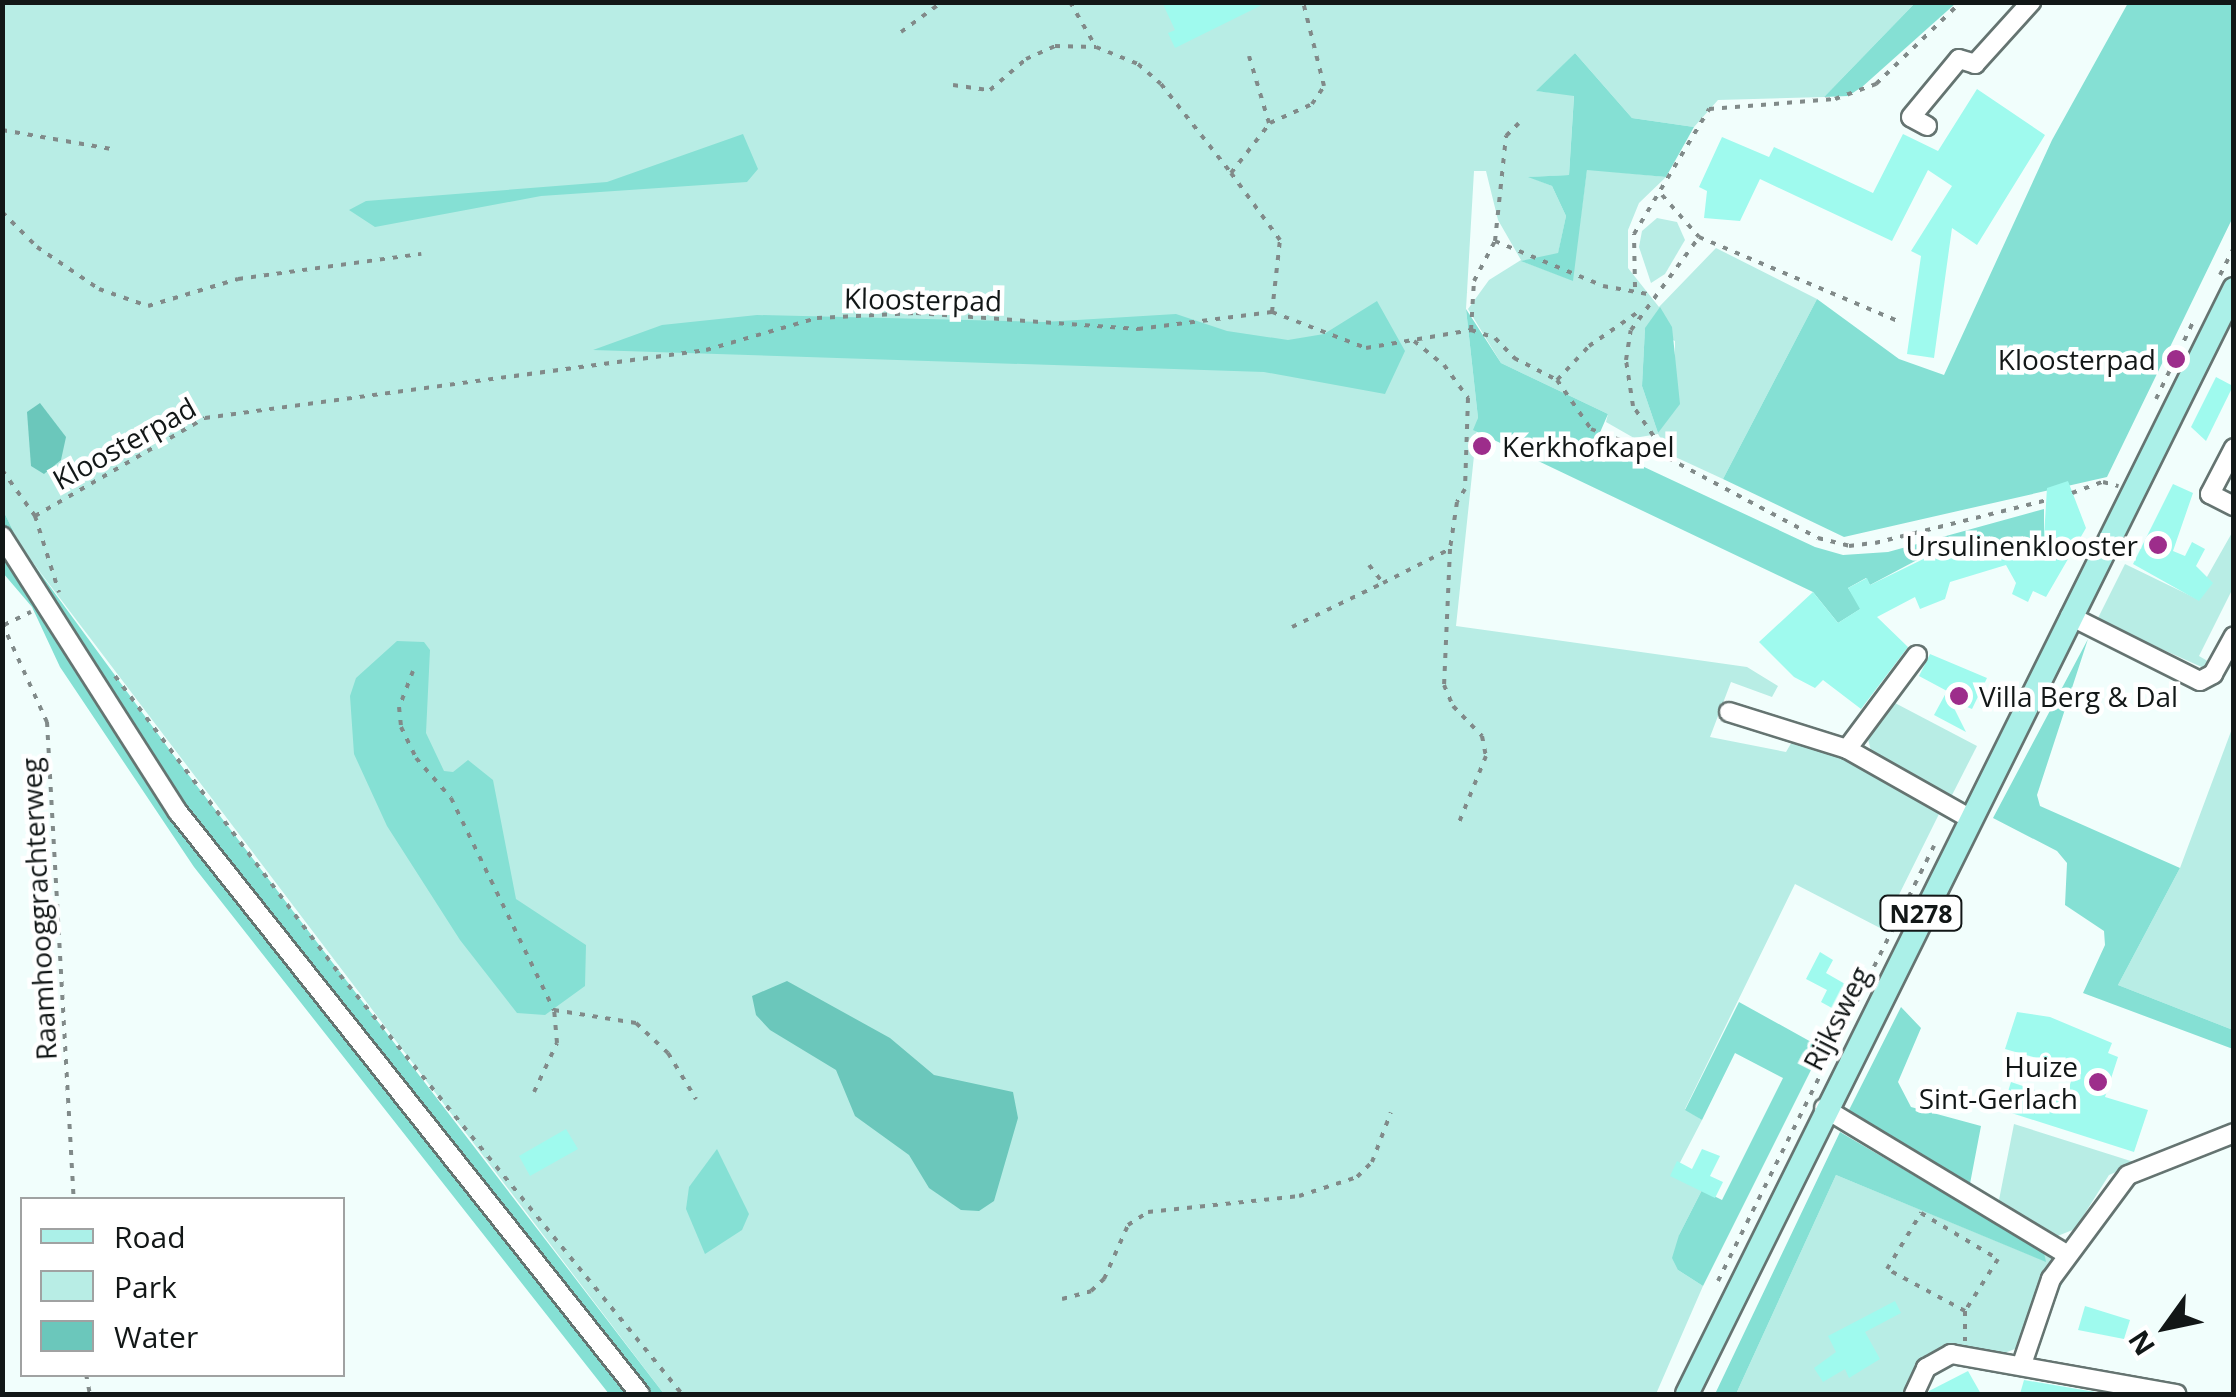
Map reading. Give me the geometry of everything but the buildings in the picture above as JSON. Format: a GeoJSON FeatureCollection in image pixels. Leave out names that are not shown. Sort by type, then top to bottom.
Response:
{"type":"FeatureCollection","features":[{"type":"Feature","properties":{"kind":"main road","name":"Rijksweg"},"geometry":{"type":"LineString","coordinates":[[1687,1394],[1824,1108],[2070,616],[2226,321],[2234,289]]}},
{"type":"Feature","properties":{"kind":"street"},"geometry":{"type":"LineString","coordinates":[[1926,126],[1910,116],[1959,59],[1975,64],[2031,2]]}},
{"type":"Feature","properties":{"kind":"street"},"geometry":{"type":"LineString","coordinates":[[2234,448],[2210,494],[2234,506]]}},
{"type":"Feature","properties":{"kind":"street"},"geometry":{"type":"LineString","coordinates":[[2,536],[53,604],[196,838],[640,1394]]}},
{"type":"Feature","properties":{"kind":"street"},"geometry":{"type":"LineString","coordinates":[[2070,616],[2200,680],[2214,674],[2234,636]]}},
{"type":"Feature","properties":{"kind":"street"},"geometry":{"type":"LineString","coordinates":[[1846,750],[1916,655]]}},
{"type":"Feature","properties":{"kind":"street"},"geometry":{"type":"LineString","coordinates":[[1729,712],[1846,750],[1969,818]]}},
{"type":"Feature","properties":{"kind":"street"},"geometry":{"type":"LineString","coordinates":[[1824,1108],[2066,1254]]}},
{"type":"Feature","properties":{"kind":"street"},"geometry":{"type":"LineString","coordinates":[[2022,1364],[2050,1280],[2128,1175],[2234,1133]]}},
{"type":"Feature","properties":{"kind":"street"},"geometry":{"type":"LineString","coordinates":[[1914,1394],[1926,1368],[1951,1354],[2176,1394]]}},
{"type":"Feature","properties":{"kind":"path"},"geometry":{"type":"LineString","coordinates":[[900,32],[942,2]]}},
{"type":"Feature","properties":{"kind":"path"},"geometry":{"type":"LineString","coordinates":[[1070,2],[1096,47]]}},
{"type":"Feature","properties":{"kind":"path"},"geometry":{"type":"LineString","coordinates":[[1232,172],[1270,123],[1312,104],[1324,86],[1303,2]]}},
{"type":"Feature","properties":{"kind":"path"},"geometry":{"type":"LineString","coordinates":[[1635,289],[1634,234],[1646,207],[1662,195],[1709,109],[1836,99],[1876,84],[1961,2]]}},
{"type":"Feature","properties":{"kind":"path"},"geometry":{"type":"LineString","coordinates":[[952,86],[990,90],[1026,59],[1055,46],[1096,47],[1138,64],[1160,84],[1232,172],[1280,240],[1272,312]]}},
{"type":"Feature","properties":{"kind":"path"},"geometry":{"type":"LineString","coordinates":[[1249,56],[1270,123]]}},
{"type":"Feature","properties":{"kind":"path"},"geometry":{"type":"LineString","coordinates":[[1518,124],[1506,136],[1495,241],[1471,292],[1471,330],[1495,338],[1514,358],[1556,380],[1591,429],[1668,458],[1818,538],[1849,546],[2047,500]]}},
{"type":"Feature","properties":{"kind":"path"},"geometry":{"type":"LineString","coordinates":[[2,130],[112,149]]}},
{"type":"Feature","properties":{"kind":"path"},"geometry":{"type":"LineString","coordinates":[[1662,195],[1700,236],[1900,322]]}},
{"type":"Feature","properties":{"kind":"path"},"geometry":{"type":"LineString","coordinates":[[2,212],[37,247],[99,290],[148,306],[238,279],[421,254]]}},
{"type":"Feature","properties":{"kind":"path"},"geometry":{"type":"LineString","coordinates":[[1668,458],[1633,406],[1628,382],[1632,330],[1653,295],[1700,236]]}},
{"type":"Feature","properties":{"kind":"path"},"geometry":{"type":"LineString","coordinates":[[1495,241],[1603,286],[1653,295]]}},
{"type":"Feature","properties":{"kind":"path"},"geometry":{"type":"LineString","coordinates":[[1556,380],[1590,346],[1646,307]]}},
{"type":"Feature","properties":{"kind":"path","name":"Kloosterpad"},"geometry":{"type":"LineString","coordinates":[[35,516],[175,432],[222,414],[706,350],[851,314],[1138,329],[1272,312],[1366,348],[1471,330]]}},
{"type":"Feature","properties":{"kind":"path"},"geometry":{"type":"LineString","coordinates":[[1414,342],[1444,365],[1468,398],[1465,490],[1456,502],[1450,549],[1444,685],[1453,706],[1482,736],[1486,756],[1458,825]]}},
{"type":"Feature","properties":{"kind":"path"},"geometry":{"type":"LineString","coordinates":[[2,470],[35,516],[53,604],[3,624]]}},
{"type":"Feature","properties":{"kind":"path"},"geometry":{"type":"LineString","coordinates":[[2072,493],[2103,482],[2115,485]]}},
{"type":"Feature","properties":{"kind":"path"},"geometry":{"type":"LineString","coordinates":[[1292,627],[1450,549]]}},
{"type":"Feature","properties":{"kind":"path"},"geometry":{"type":"LineString","coordinates":[[1369,565],[1383,583]]}},
{"type":"Feature","properties":{"kind":"path","name":"Raamhooggrachterweg"},"geometry":{"type":"LineString","coordinates":[[3,624],[47,722],[74,1197]]}},
{"type":"Feature","properties":{"kind":"path"},"geometry":{"type":"LineString","coordinates":[[108,667],[340,975],[682,1394]]}},
{"type":"Feature","properties":{"kind":"path"},"geometry":{"type":"LineString","coordinates":[[413,671],[399,707],[401,727],[416,758],[451,798],[554,1010],[558,1042],[534,1092]]}},
{"type":"Feature","properties":{"kind":"path"},"geometry":{"type":"LineString","coordinates":[[554,1010],[636,1024],[668,1053],[696,1100]]}},
{"type":"Feature","properties":{"kind":"path"},"geometry":{"type":"LineString","coordinates":[[1062,1299],[1091,1291],[1104,1279],[1128,1225],[1148,1212],[1221,1199],[1299,1196],[1356,1177],[1372,1162],[1391,1112]]}},
{"type":"Feature","properties":{"kind":"path"},"geometry":{"type":"LineString","coordinates":[[1964,1311],[1888,1268],[1921,1213],[1998,1259],[1964,1311],[1965,1356]]}},
{"type":"Feature","properties":{"kind":"green space"},"geometry":{"type":"Polygon","coordinates":[[[2,3],[1915,3],[1824,97],[1718,100],[1694,127],[1632,118],[1575,53],[1537,91],[1574,95],[1569,175],[1530,177],[1552,186],[1566,216],[1558,254],[1524,262],[1572,280],[1587,169],[1666,177],[1639,203],[1628,230],[1628,268],[1659,307],[1716,248],[1817,299],[1723,479],[1671,455],[1658,434],[1634,438],[1606,422],[1608,414],[1501,363],[1468,309],[1489,280],[1521,260],[1498,220],[1486,171],[1474,171],[1466,309],[1478,418],[1456,626],[1747,667],[1778,686],[1772,697],[1731,682],[1710,737],[1786,752],[1793,740],[1842,758],[1939,814],[1882,929],[1795,884],[1685,1109],[1702,1120],[1673,1176],[1702,1190],[1679,1235],[1678,1270],[1703,1286],[1656,1394],[664,1394],[21,547],[2,508],[2,3]],[[1645,328],[1642,386],[1658,433],[1675,371],[1675,341],[1645,328]]]}},
{"type":"Feature","properties":{"kind":"green space"},"geometry":{"type":"Polygon","coordinates":[[[1657,218],[1677,222],[1685,240],[1665,274],[1651,283],[1639,247],[1642,231],[1657,218]]]}},
{"type":"Feature","properties":{"kind":"green space"},"geometry":{"type":"Polygon","coordinates":[[[2233,531],[2233,588],[2199,656],[2211,663],[2206,669],[2097,620],[2125,564],[2195,598],[2233,531]]]}},
{"type":"Feature","properties":{"kind":"green space"},"geometry":{"type":"Polygon","coordinates":[[[1895,703],[1977,746],[1949,801],[1871,751],[1868,739],[1884,707],[1895,703]]]}},
{"type":"Feature","properties":{"kind":"green space"},"geometry":{"type":"Polygon","coordinates":[[[2233,726],[2233,1030],[2118,985],[2180,868],[2233,726]]]}},
{"type":"Feature","properties":{"kind":"green space"},"geometry":{"type":"Polygon","coordinates":[[[2014,1124],[2137,1163],[2109,1175],[2075,1229],[2055,1237],[1998,1205],[2014,1124]]]}},
{"type":"Feature","properties":{"kind":"green space"},"geometry":{"type":"Polygon","coordinates":[[[1836,1175],[2045,1261],[2044,1252],[2069,1268],[2053,1305],[2037,1302],[2023,1346],[1999,1355],[1961,1350],[1908,1394],[1736,1394],[1836,1175]]]}},
{"type":"Feature","properties":{"kind":"shaded area"},"geometry":{"type":"Polygon","coordinates":[[[1915,3],[1956,3],[1862,87],[1848,96],[1824,97],[1915,3]]]}},
{"type":"Feature","properties":{"kind":"shaded area"},"geometry":{"type":"Polygon","coordinates":[[[2128,3],[2233,3],[2233,217],[2107,477],[1844,537],[1723,479],[1817,299],[1899,359],[1944,375],[2052,140],[2128,3]]]}},
{"type":"Feature","properties":{"kind":"shaded area"},"geometry":{"type":"Polygon","coordinates":[[[1575,53],[1632,118],[1694,127],[1666,177],[1587,170],[1573,281],[1521,261],[1558,253],[1566,216],[1552,186],[1528,177],[1569,175],[1574,96],[1536,91],[1575,53]]]}},
{"type":"Feature","properties":{"kind":"shaded area"},"geometry":{"type":"Polygon","coordinates":[[[743,134],[758,169],[747,182],[541,196],[375,227],[349,210],[366,201],[607,182],[743,134]]]}},
{"type":"Feature","properties":{"kind":"shaded area"},"geometry":{"type":"Polygon","coordinates":[[[1377,301],[1405,351],[1385,394],[1264,372],[593,350],[662,325],[757,315],[1044,322],[1176,314],[1227,331],[1288,340],[1324,334],[1377,301]]]}},
{"type":"Feature","properties":{"kind":"shaded area"},"geometry":{"type":"Polygon","coordinates":[[[1660,307],[1672,327],[1680,404],[1658,433],[1642,386],[1645,328],[1660,307]]]}},
{"type":"Feature","properties":{"kind":"shaded area"},"geometry":{"type":"Polygon","coordinates":[[[1466,309],[1501,363],[1608,414],[1595,444],[1815,547],[1843,555],[1888,552],[2044,509],[2044,537],[1999,542],[1949,559],[1945,549],[1934,551],[1870,585],[1866,578],[1848,588],[1862,608],[1838,623],[1813,592],[1473,430],[1478,418],[1466,309]]]}},
{"type":"Feature","properties":{"kind":"shaded area"},"geometry":{"type":"Polygon","coordinates":[[[2,508],[21,547],[177,760],[664,1394],[609,1394],[194,867],[60,667],[32,607],[3,573],[2,508]]]}},
{"type":"Feature","properties":{"kind":"shaded area"},"geometry":{"type":"Polygon","coordinates":[[[2088,639],[2037,795],[2040,806],[2180,868],[2118,985],[2233,1030],[2233,1049],[2083,993],[2105,945],[2104,931],[2065,905],[2067,863],[2057,851],[1993,818],[2088,639]]]}},
{"type":"Feature","properties":{"kind":"shaded area"},"geometry":{"type":"Polygon","coordinates":[[[397,641],[424,642],[430,650],[426,733],[444,771],[453,772],[468,760],[493,780],[516,899],[586,945],[585,986],[545,1015],[517,1013],[460,940],[387,826],[354,754],[350,696],[356,678],[397,641]]]}},
{"type":"Feature","properties":{"kind":"shaded area"},"geometry":{"type":"Polygon","coordinates":[[[1739,1002],[1822,1048],[1703,1286],[1678,1270],[1672,1258],[1679,1235],[1702,1190],[1722,1200],[1783,1078],[1735,1053],[1702,1120],[1685,1110],[1739,1002]]]}},
{"type":"Feature","properties":{"kind":"shaded area"},"geometry":{"type":"Polygon","coordinates":[[[1901,1007],[1921,1028],[1898,1082],[1911,1107],[1981,1126],[1969,1189],[1849,1110],[1901,1007]]]}},
{"type":"Feature","properties":{"kind":"shaded area"},"geometry":{"type":"Polygon","coordinates":[[[1840,1132],[2044,1252],[2046,1262],[1836,1175],[1736,1394],[1715,1394],[1840,1132]]]}},
{"type":"Feature","properties":{"kind":"shaded area"},"geometry":{"type":"Polygon","coordinates":[[[717,1149],[749,1214],[742,1230],[705,1254],[686,1209],[689,1187],[717,1149]]]}},
{"type":"Feature","properties":{"kind":"water"},"geometry":{"type":"Polygon","coordinates":[[[40,403],[66,437],[61,460],[44,474],[31,466],[27,412],[40,403]]]}},
{"type":"Feature","properties":{"kind":"water"},"geometry":{"type":"Polygon","coordinates":[[[787,981],[890,1038],[934,1075],[1013,1092],[1018,1118],[994,1201],[979,1211],[961,1210],[929,1188],[909,1155],[855,1116],[836,1070],[770,1030],[756,1015],[752,996],[787,981]]]}},
{"type":"Feature","properties":{"kind":"place","name":"Kloosterpad"},"geometry":{"type":"Point","coordinates":[2176,359]}},
{"type":"Feature","properties":{"kind":"place","name":"Kerkhofkapel"},"geometry":{"type":"Point","coordinates":[1482,446]}},
{"type":"Feature","properties":{"kind":"place","name":"Ursulinenklooster"},"geometry":{"type":"Point","coordinates":[2158,545]}},
{"type":"Feature","properties":{"kind":"place","name":"Villa Berg & Dal"},"geometry":{"type":"Point","coordinates":[1959,696]}},
{"type":"Feature","properties":{"kind":"place","name":"Huize Sint-Gerlach"},"geometry":{"type":"Point","coordinates":[2098,1082]}}]}
